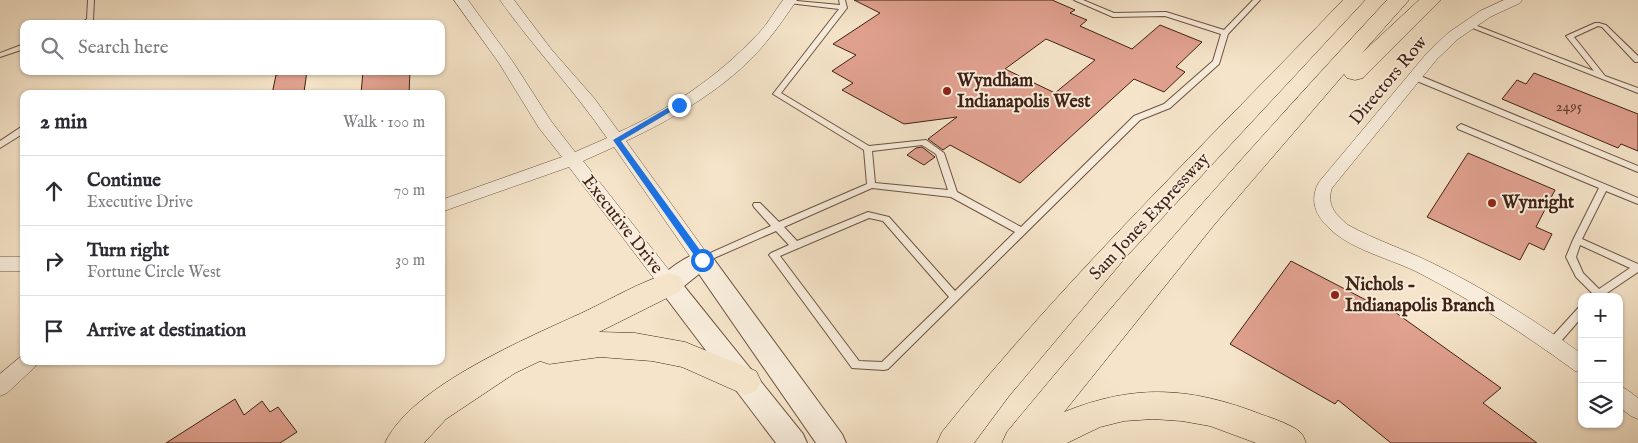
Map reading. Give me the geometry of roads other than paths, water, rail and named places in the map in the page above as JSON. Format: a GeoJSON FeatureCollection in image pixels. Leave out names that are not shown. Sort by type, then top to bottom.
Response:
{"type":"FeatureCollection","features":[{"type":"Feature","properties":{"kind":"highway","name":"Sam Jones Expressway"},"geometry":{"type":"LineString","coordinates":[[954,443],[998,386],[1116,250],[1355,0]]}},
{"type":"Feature","properties":{"kind":"highway"},"geometry":{"type":"LineString","coordinates":[[1019,443],[1083,361],[1222,196],[1330,74],[1399,0]]}},
{"type":"Feature","properties":{"kind":"highway"},"geometry":{"type":"LineString","coordinates":[[1222,196],[1431,0]]}},
{"type":"Feature","properties":{"kind":"highway"},"geometry":{"type":"LineString","coordinates":[[402,443],[434,409],[504,364],[669,284]]}},
{"type":"Feature","properties":{"kind":"highway"},"geometry":{"type":"LineString","coordinates":[[504,364],[565,348],[627,345],[658,349],[686,356],[745,381]]}},
{"type":"Feature","properties":{"kind":"highway"},"geometry":{"type":"LineString","coordinates":[[1037,443],[1071,423],[1091,416],[1123,408],[1155,406],[1188,408],[1233,418],[1289,443]]}},
{"type":"Feature","properties":{"kind":"street","name":"Executive Drive"},"geometry":{"type":"LineString","coordinates":[[461,0],[509,68],[535,109],[572,159],[793,443]]}},
{"type":"Feature","properties":{"kind":"street"},"geometry":{"type":"LineString","coordinates":[[507,0],[546,52],[589,101],[832,443]]}},
{"type":"Feature","properties":{"kind":"street","name":"Directors Row"},"geometry":{"type":"LineString","coordinates":[[1515,0],[1467,24],[1432,56],[1321,193],[1324,210],[1335,223],[1348,233],[1407,259],[1456,284],[1518,320],[1552,344]]}},
{"type":"Feature","properties":{"kind":"street"},"geometry":{"type":"LineString","coordinates":[[445,205],[572,159],[616,140],[665,113],[728,71],[765,38],[790,1]]}},
{"type":"Feature","properties":{"kind":"street"},"geometry":{"type":"LineString","coordinates":[[669,284],[702,260]]}},
{"type":"Feature","properties":{"kind":"street"},"geometry":{"type":"LineString","coordinates":[[0,264],[20,264]]}},
{"type":"Feature","properties":{"kind":"street"},"geometry":{"type":"LineString","coordinates":[[1552,344],[1578,362]]}},
{"type":"Feature","properties":{"kind":"street"},"geometry":{"type":"LineString","coordinates":[[0,387],[24,365]]}},
{"type":"Feature","properties":{"kind":"street"},"geometry":{"type":"LineString","coordinates":[[1623,398],[1638,410]]}},
{"type":"Feature","properties":{"kind":"lane"},"geometry":{"type":"LineString","coordinates":[[90,20],[91,0]]}},
{"type":"Feature","properties":{"kind":"lane"},"geometry":{"type":"LineString","coordinates":[[1077,0],[1113,15],[1166,14],[1225,32]]}},
{"type":"Feature","properties":{"kind":"lane"},"geometry":{"type":"LineString","coordinates":[[954,296],[886,219],[868,215],[774,255],[856,365],[884,366],[1138,118],[1167,106],[1216,62],[1225,32],[1257,0]]}},
{"type":"Feature","properties":{"kind":"lane"},"geometry":{"type":"LineString","coordinates":[[790,1],[843,4]]}},
{"type":"Feature","properties":{"kind":"lane"},"geometry":{"type":"LineString","coordinates":[[843,4],[777,94],[868,149],[923,142],[940,153],[952,194]]}},
{"type":"Feature","properties":{"kind":"lane"},"geometry":{"type":"LineString","coordinates":[[1467,24],[1638,90]]}},
{"type":"Feature","properties":{"kind":"lane"},"geometry":{"type":"LineString","coordinates":[[1603,77],[1570,36],[1596,24],[1604,26],[1638,60]]}},
{"type":"Feature","properties":{"kind":"lane"},"geometry":{"type":"LineString","coordinates":[[0,55],[20,48]]}},
{"type":"Feature","properties":{"kind":"lane"},"geometry":{"type":"LineString","coordinates":[[1415,77],[1638,169]]}},
{"type":"Feature","properties":{"kind":"lane"},"geometry":{"type":"LineString","coordinates":[[1461,127],[1638,201]]}},
{"type":"Feature","properties":{"kind":"lane"},"geometry":{"type":"LineString","coordinates":[[0,145],[20,132]]}},
{"type":"Feature","properties":{"kind":"lane"},"geometry":{"type":"LineString","coordinates":[[868,149],[871,185]]}},
{"type":"Feature","properties":{"kind":"lane"},"geometry":{"type":"LineString","coordinates":[[702,260],[871,185],[952,194],[1021,231]]}},
{"type":"Feature","properties":{"kind":"lane"},"geometry":{"type":"LineString","coordinates":[[1593,293],[1579,275],[1571,257],[1577,240],[1604,186]]}},
{"type":"Feature","properties":{"kind":"lane"},"geometry":{"type":"LineString","coordinates":[[757,205],[796,246]]}},
{"type":"Feature","properties":{"kind":"lane"},"geometry":{"type":"LineString","coordinates":[[1577,240],[1638,267]]}},
{"type":"Feature","properties":{"kind":"lane"},"geometry":{"type":"LineString","coordinates":[[1598,293],[1638,267]]}},
{"type":"Feature","properties":{"kind":"lane"},"geometry":{"type":"LineString","coordinates":[[1552,344],[1578,315]]}},
{"type":"Feature","properties":{"kind":"place","name":"Wyndham Indianapolis West"},"geometry":{"type":"Point","coordinates":[947,91]}},
{"type":"Feature","properties":{"kind":"place","name":"Wynright"},"geometry":{"type":"Point","coordinates":[1492,203]}},
{"type":"Feature","properties":{"kind":"place","name":"Nichols - Indianapolis Branch"},"geometry":{"type":"Point","coordinates":[1335,295]}}]}
